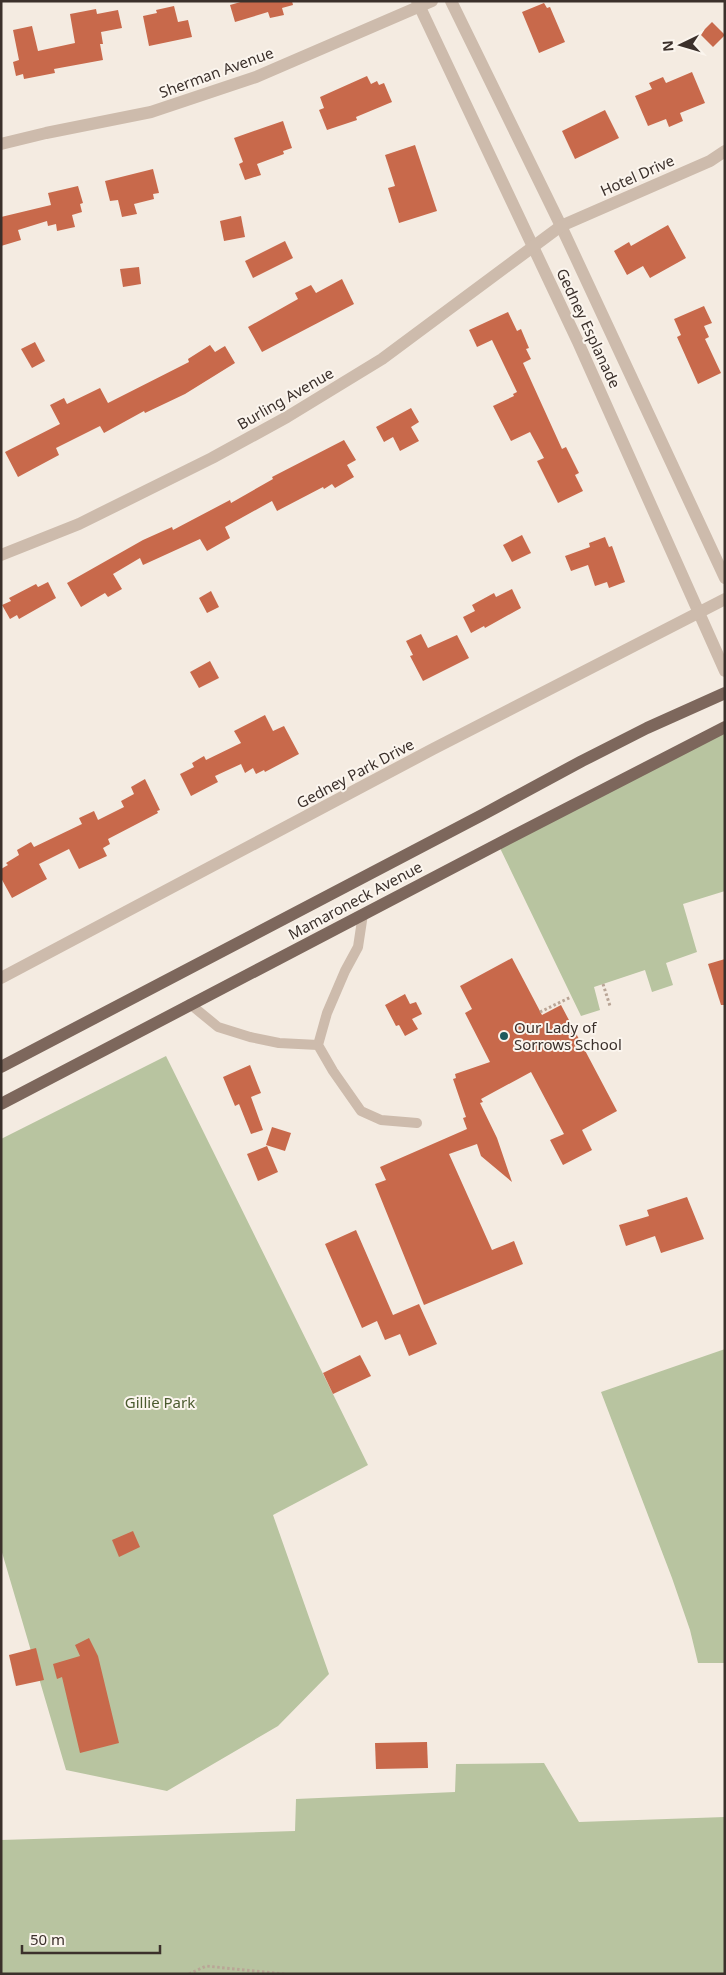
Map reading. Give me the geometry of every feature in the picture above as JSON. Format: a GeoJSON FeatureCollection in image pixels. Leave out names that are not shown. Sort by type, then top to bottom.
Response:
{"type":"FeatureCollection","features":[{"type":"Feature","properties":{"kind":"main road","name":"Mamaroneck Avenue"},"geometry":{"type":"LineString","coordinates":[[1,1068],[582,761],[647,728],[725,693]]}},
{"type":"Feature","properties":{"kind":"main road","name":"Mamaroneck Avenue"},"geometry":{"type":"LineString","coordinates":[[1,1104],[725,727]]}},
{"type":"Feature","properties":{"kind":"street","name":"Sherman Avenue"},"geometry":{"type":"LineString","coordinates":[[1,144],[46,132],[151,112],[256,77],[418,4],[432,1]]}},
{"type":"Feature","properties":{"kind":"street","name":"Gedney Esplanade"},"geometry":{"type":"LineString","coordinates":[[451,1],[561,226],[609,333],[725,578]]}},
{"type":"Feature","properties":{"kind":"street","name":"Gedney Esplanade"},"geometry":{"type":"LineString","coordinates":[[418,4],[534,248],[725,671]]}},
{"type":"Feature","properties":{"kind":"street","name":"Hotel Drive"},"geometry":{"type":"LineString","coordinates":[[561,226],[710,161],[725,151]]}},
{"type":"Feature","properties":{"kind":"street","name":"Burling Avenue"},"geometry":{"type":"LineString","coordinates":[[1,555],[85,520],[212,458],[287,417],[382,359],[534,248],[561,226]]}},
{"type":"Feature","properties":{"kind":"street","name":"Gedney Park Drive"},"geometry":{"type":"LineString","coordinates":[[1,978],[433,749],[725,599]]}},
{"type":"Feature","properties":{"kind":"lane"},"geometry":{"type":"LineString","coordinates":[[364,914],[358,947],[326,1013],[318,1045],[333,1071],[361,1111],[381,1120],[417,1122]]}},
{"type":"Feature","properties":{"kind":"lane"},"geometry":{"type":"LineString","coordinates":[[190,1004],[218,1028],[279,1043],[318,1045]]}},
{"type":"Feature","properties":{"kind":"path"},"geometry":{"type":"LineString","coordinates":[[603,984],[610,1006]]}},
{"type":"Feature","properties":{"kind":"path"},"geometry":{"type":"LineString","coordinates":[[540,1012],[571,996]]}},
{"type":"Feature","properties":{"kind":"path"},"geometry":{"type":"LineString","coordinates":[[189,1974],[206,1966],[285,1974]]}},
{"type":"Feature","properties":{"kind":"green space"},"geometry":{"type":"Polygon","coordinates":[[[725,728],[725,891],[683,904],[697,952],[666,963],[673,985],[652,992],[645,970],[594,987],[600,1010],[581,1016],[498,844],[725,728]]]}},
{"type":"Feature","properties":{"kind":"green space","name":"Gillie Park"},"geometry":{"type":"Polygon","coordinates":[[[166,1056],[368,1465],[273,1515],[329,1674],[278,1726],[167,1791],[66,1770],[1,1549],[1,1139],[166,1056]]]}},
{"type":"Feature","properties":{"kind":"green space"},"geometry":{"type":"Polygon","coordinates":[[[725,1349],[725,1663],[698,1663],[690,1630],[672,1578],[601,1392],[725,1349]]]}},
{"type":"Feature","properties":{"kind":"green space"},"geometry":{"type":"Polygon","coordinates":[[[544,1763],[579,1822],[725,1817],[725,1974],[1,1974],[1,1840],[295,1831],[296,1799],[455,1792],[456,1764],[544,1763]]]}},
{"type":"Feature","properties":{"kind":"building"},"geometry":{"type":"Polygon","coordinates":[[[244,1],[292,1],[293,5],[282,8],[284,15],[270,18],[268,12],[235,22],[230,5],[244,1]]]}},
{"type":"Feature","properties":{"kind":"building"},"geometry":{"type":"Polygon","coordinates":[[[544,3],[547,8],[550,7],[565,42],[539,53],[522,12],[544,3]]]}},
{"type":"Feature","properties":{"kind":"building"},"geometry":{"type":"Polygon","coordinates":[[[174,6],[178,22],[188,20],[192,37],[149,46],[143,16],[157,13],[156,10],[174,6]]]}},
{"type":"Feature","properties":{"kind":"building"},"geometry":{"type":"Polygon","coordinates":[[[96,9],[97,14],[118,10],[122,28],[101,32],[103,44],[100,44],[103,60],[54,69],[55,73],[24,79],[23,74],[16,76],[13,62],[19,60],[13,30],[32,26],[38,51],[75,43],[70,14],[96,9]]]}},
{"type":"Feature","properties":{"kind":"building"},"geometry":{"type":"Polygon","coordinates":[[[712,22],[725,35],[713,47],[700,34],[712,22]]]}},
{"type":"Feature","properties":{"kind":"building"},"geometry":{"type":"Polygon","coordinates":[[[692,72],[705,103],[680,113],[683,121],[669,127],[666,119],[648,126],[635,96],[652,89],[649,83],[663,77],[666,83],[692,72]]]}},
{"type":"Feature","properties":{"kind":"building"},"geometry":{"type":"Polygon","coordinates":[[[367,76],[371,84],[377,81],[379,85],[384,83],[392,102],[356,117],[357,120],[327,130],[319,110],[324,108],[320,97],[367,76]]]}},
{"type":"Feature","properties":{"kind":"building"},"geometry":{"type":"Polygon","coordinates":[[[605,110],[619,138],[575,159],[562,131],[605,110]]]}},
{"type":"Feature","properties":{"kind":"building"},"geometry":{"type":"Polygon","coordinates":[[[283,121],[292,148],[283,151],[284,154],[257,164],[261,175],[245,180],[239,164],[243,162],[234,138],[283,121]]]}},
{"type":"Feature","properties":{"kind":"building"},"geometry":{"type":"Polygon","coordinates":[[[415,145],[437,211],[399,223],[388,188],[395,186],[385,155],[415,145]]]}},
{"type":"Feature","properties":{"kind":"building"},"geometry":{"type":"Polygon","coordinates":[[[153,169],[159,193],[153,194],[154,199],[134,204],[137,214],[122,217],[118,200],[110,201],[105,181],[153,169]]]}},
{"type":"Feature","properties":{"kind":"building"},"geometry":{"type":"Polygon","coordinates":[[[78,186],[83,203],[80,204],[82,212],[72,215],[75,227],[57,231],[56,224],[48,226],[47,221],[18,230],[21,240],[1,246],[1,217],[51,205],[48,193],[78,186]]]}},
{"type":"Feature","properties":{"kind":"building"},"geometry":{"type":"Polygon","coordinates":[[[241,216],[245,237],[224,241],[220,221],[241,216]]]}},
{"type":"Feature","properties":{"kind":"building"},"geometry":{"type":"Polygon","coordinates":[[[668,225],[686,258],[650,278],[643,266],[627,275],[614,251],[629,242],[631,246],[668,225]]]}},
{"type":"Feature","properties":{"kind":"building"},"geometry":{"type":"Polygon","coordinates":[[[285,241],[293,258],[253,278],[245,261],[285,241]]]}},
{"type":"Feature","properties":{"kind":"building"},"geometry":{"type":"Polygon","coordinates":[[[139,267],[141,284],[123,287],[120,269],[139,267]]]}},
{"type":"Feature","properties":{"kind":"building"},"geometry":{"type":"Polygon","coordinates":[[[342,279],[354,304],[262,352],[248,327],[298,299],[295,293],[311,285],[316,293],[342,279]]]}},
{"type":"Feature","properties":{"kind":"building"},"geometry":{"type":"Polygon","coordinates":[[[704,306],[712,323],[704,326],[709,337],[705,339],[721,373],[698,384],[677,337],[681,335],[674,319],[704,306]]]}},
{"type":"Feature","properties":{"kind":"building"},"geometry":{"type":"Polygon","coordinates":[[[508,312],[517,331],[521,329],[529,348],[526,349],[531,359],[523,363],[562,449],[566,447],[579,473],[575,475],[583,491],[558,503],[537,461],[544,458],[530,432],[511,441],[493,406],[514,396],[513,394],[517,392],[492,340],[477,347],[469,330],[508,312]]]}},
{"type":"Feature","properties":{"kind":"building"},"geometry":{"type":"Polygon","coordinates":[[[35,342],[45,361],[32,368],[21,349],[35,342]]]}},
{"type":"Feature","properties":{"kind":"building"},"geometry":{"type":"Polygon","coordinates":[[[210,345],[215,352],[225,346],[235,363],[185,394],[145,413],[144,411],[104,433],[100,426],[56,448],[59,455],[18,477],[5,452],[60,424],[50,405],[64,398],[67,404],[100,388],[108,403],[189,362],[188,359],[210,345]]]}},
{"type":"Feature","properties":{"kind":"building"},"geometry":{"type":"Polygon","coordinates":[[[411,408],[419,422],[411,427],[419,441],[400,451],[393,437],[384,442],[376,427],[411,408]]]}},
{"type":"Feature","properties":{"kind":"building"},"geometry":{"type":"Polygon","coordinates":[[[344,440],[356,460],[347,465],[354,477],[335,488],[332,484],[324,489],[323,487],[277,511],[272,501],[225,527],[230,538],[207,551],[200,539],[143,565],[140,558],[113,574],[122,589],[108,597],[105,593],[81,607],[67,583],[143,540],[172,527],[173,530],[230,500],[231,503],[273,479],[272,477],[344,440]]]}},
{"type":"Feature","properties":{"kind":"building"},"geometry":{"type":"Polygon","coordinates":[[[522,535],[531,553],[512,562],[503,545],[522,535]]]}},
{"type":"Feature","properties":{"kind":"building"},"geometry":{"type":"Polygon","coordinates":[[[605,537],[609,547],[612,546],[625,582],[609,588],[607,582],[595,586],[588,565],[571,571],[565,556],[590,547],[589,543],[605,537]]]}},
{"type":"Feature","properties":{"kind":"building"},"geometry":{"type":"Polygon","coordinates":[[[48,582],[56,598],[19,619],[17,615],[10,619],[2,605],[11,601],[9,598],[36,584],[38,587],[48,582]]]}},
{"type":"Feature","properties":{"kind":"building"},"geometry":{"type":"Polygon","coordinates":[[[512,589],[521,608],[485,628],[484,626],[471,633],[463,617],[475,611],[472,605],[494,593],[496,597],[512,589]]]}},
{"type":"Feature","properties":{"kind":"building"},"geometry":{"type":"Polygon","coordinates":[[[211,591],[219,607],[207,613],[199,598],[211,591]]]}},
{"type":"Feature","properties":{"kind":"building"},"geometry":{"type":"Polygon","coordinates":[[[421,634],[428,648],[457,635],[469,658],[423,681],[410,656],[413,655],[406,641],[421,634]]]}},
{"type":"Feature","properties":{"kind":"building"},"geometry":{"type":"Polygon","coordinates":[[[210,661],[219,678],[199,688],[190,672],[210,661]]]}},
{"type":"Feature","properties":{"kind":"building"},"geometry":{"type":"Polygon","coordinates":[[[265,715],[273,731],[284,726],[299,754],[265,772],[264,770],[256,774],[253,768],[245,773],[241,764],[215,776],[218,782],[191,796],[180,774],[194,767],[192,763],[204,756],[206,760],[241,743],[234,731],[265,715]]]}},
{"type":"Feature","properties":{"kind":"building"},"geometry":{"type":"Polygon","coordinates":[[[145,779],[160,810],[157,811],[158,813],[108,839],[110,844],[103,848],[107,856],[79,869],[69,849],[39,864],[47,879],[12,898],[1,878],[1,869],[8,865],[6,863],[19,855],[17,850],[31,842],[34,847],[82,824],[79,818],[94,811],[98,820],[124,807],[121,801],[134,794],[131,787],[145,779]]]}},
{"type":"Feature","properties":{"kind":"building"},"geometry":{"type":"Polygon","coordinates":[[[512,958],[542,1015],[561,1005],[617,1111],[582,1130],[592,1150],[563,1165],[550,1140],[564,1134],[531,1072],[481,1099],[483,1102],[480,1103],[497,1138],[512,1182],[481,1156],[477,1144],[449,1154],[492,1250],[514,1241],[523,1264],[424,1305],[375,1184],[386,1180],[380,1167],[467,1129],[463,1118],[466,1117],[453,1079],[456,1078],[455,1074],[490,1062],[465,1013],[472,1009],[460,986],[512,958]]]}},
{"type":"Feature","properties":{"kind":"building"},"geometry":{"type":"Polygon","coordinates":[[[725,959],[725,1005],[721,1005],[708,964],[725,959]]]}},
{"type":"Feature","properties":{"kind":"building"},"geometry":{"type":"Polygon","coordinates":[[[405,994],[410,1004],[416,1002],[422,1014],[412,1019],[418,1029],[405,1036],[399,1025],[396,1026],[385,1005],[405,994]]]}},
{"type":"Feature","properties":{"kind":"building"},"geometry":{"type":"Polygon","coordinates":[[[250,1065],[261,1093],[251,1097],[263,1130],[251,1134],[239,1104],[235,1106],[223,1077],[250,1065]]]}},
{"type":"Feature","properties":{"kind":"building"},"geometry":{"type":"Polygon","coordinates":[[[272,1127],[291,1133],[285,1151],[266,1145],[272,1127]]]}},
{"type":"Feature","properties":{"kind":"building"},"geometry":{"type":"Polygon","coordinates":[[[267,1146],[278,1172],[258,1181],[247,1154],[267,1146]]]}},
{"type":"Feature","properties":{"kind":"building"},"geometry":{"type":"Polygon","coordinates":[[[687,1197],[704,1239],[661,1253],[655,1236],[626,1246],[619,1225],[649,1216],[647,1210],[687,1197]]]}},
{"type":"Feature","properties":{"kind":"building"},"geometry":{"type":"Polygon","coordinates":[[[356,1230],[393,1315],[419,1304],[437,1344],[409,1356],[400,1334],[385,1340],[377,1321],[362,1328],[325,1244],[356,1230]]]}},
{"type":"Feature","properties":{"kind":"building"},"geometry":{"type":"Polygon","coordinates":[[[360,1355],[371,1376],[333,1394],[323,1373],[360,1355]]]}},
{"type":"Feature","properties":{"kind":"building"},"geometry":{"type":"Polygon","coordinates":[[[133,1531],[140,1547],[119,1557],[112,1540],[133,1531]]]}},
{"type":"Feature","properties":{"kind":"building"},"geometry":{"type":"Polygon","coordinates":[[[89,1638],[98,1656],[119,1743],[80,1753],[62,1677],[57,1679],[53,1664],[80,1656],[75,1645],[89,1638]]]}},
{"type":"Feature","properties":{"kind":"building"},"geometry":{"type":"Polygon","coordinates":[[[36,1648],[44,1680],[16,1686],[9,1655],[36,1648]]]}},
{"type":"Feature","properties":{"kind":"building"},"geometry":{"type":"Polygon","coordinates":[[[427,1742],[428,1768],[376,1769],[375,1743],[427,1742]]]}},
{"type":"Feature","properties":{"kind":"place","name":"Our Lady of Sorrows School"},"geometry":{"type":"Point","coordinates":[504,1036]}}]}
